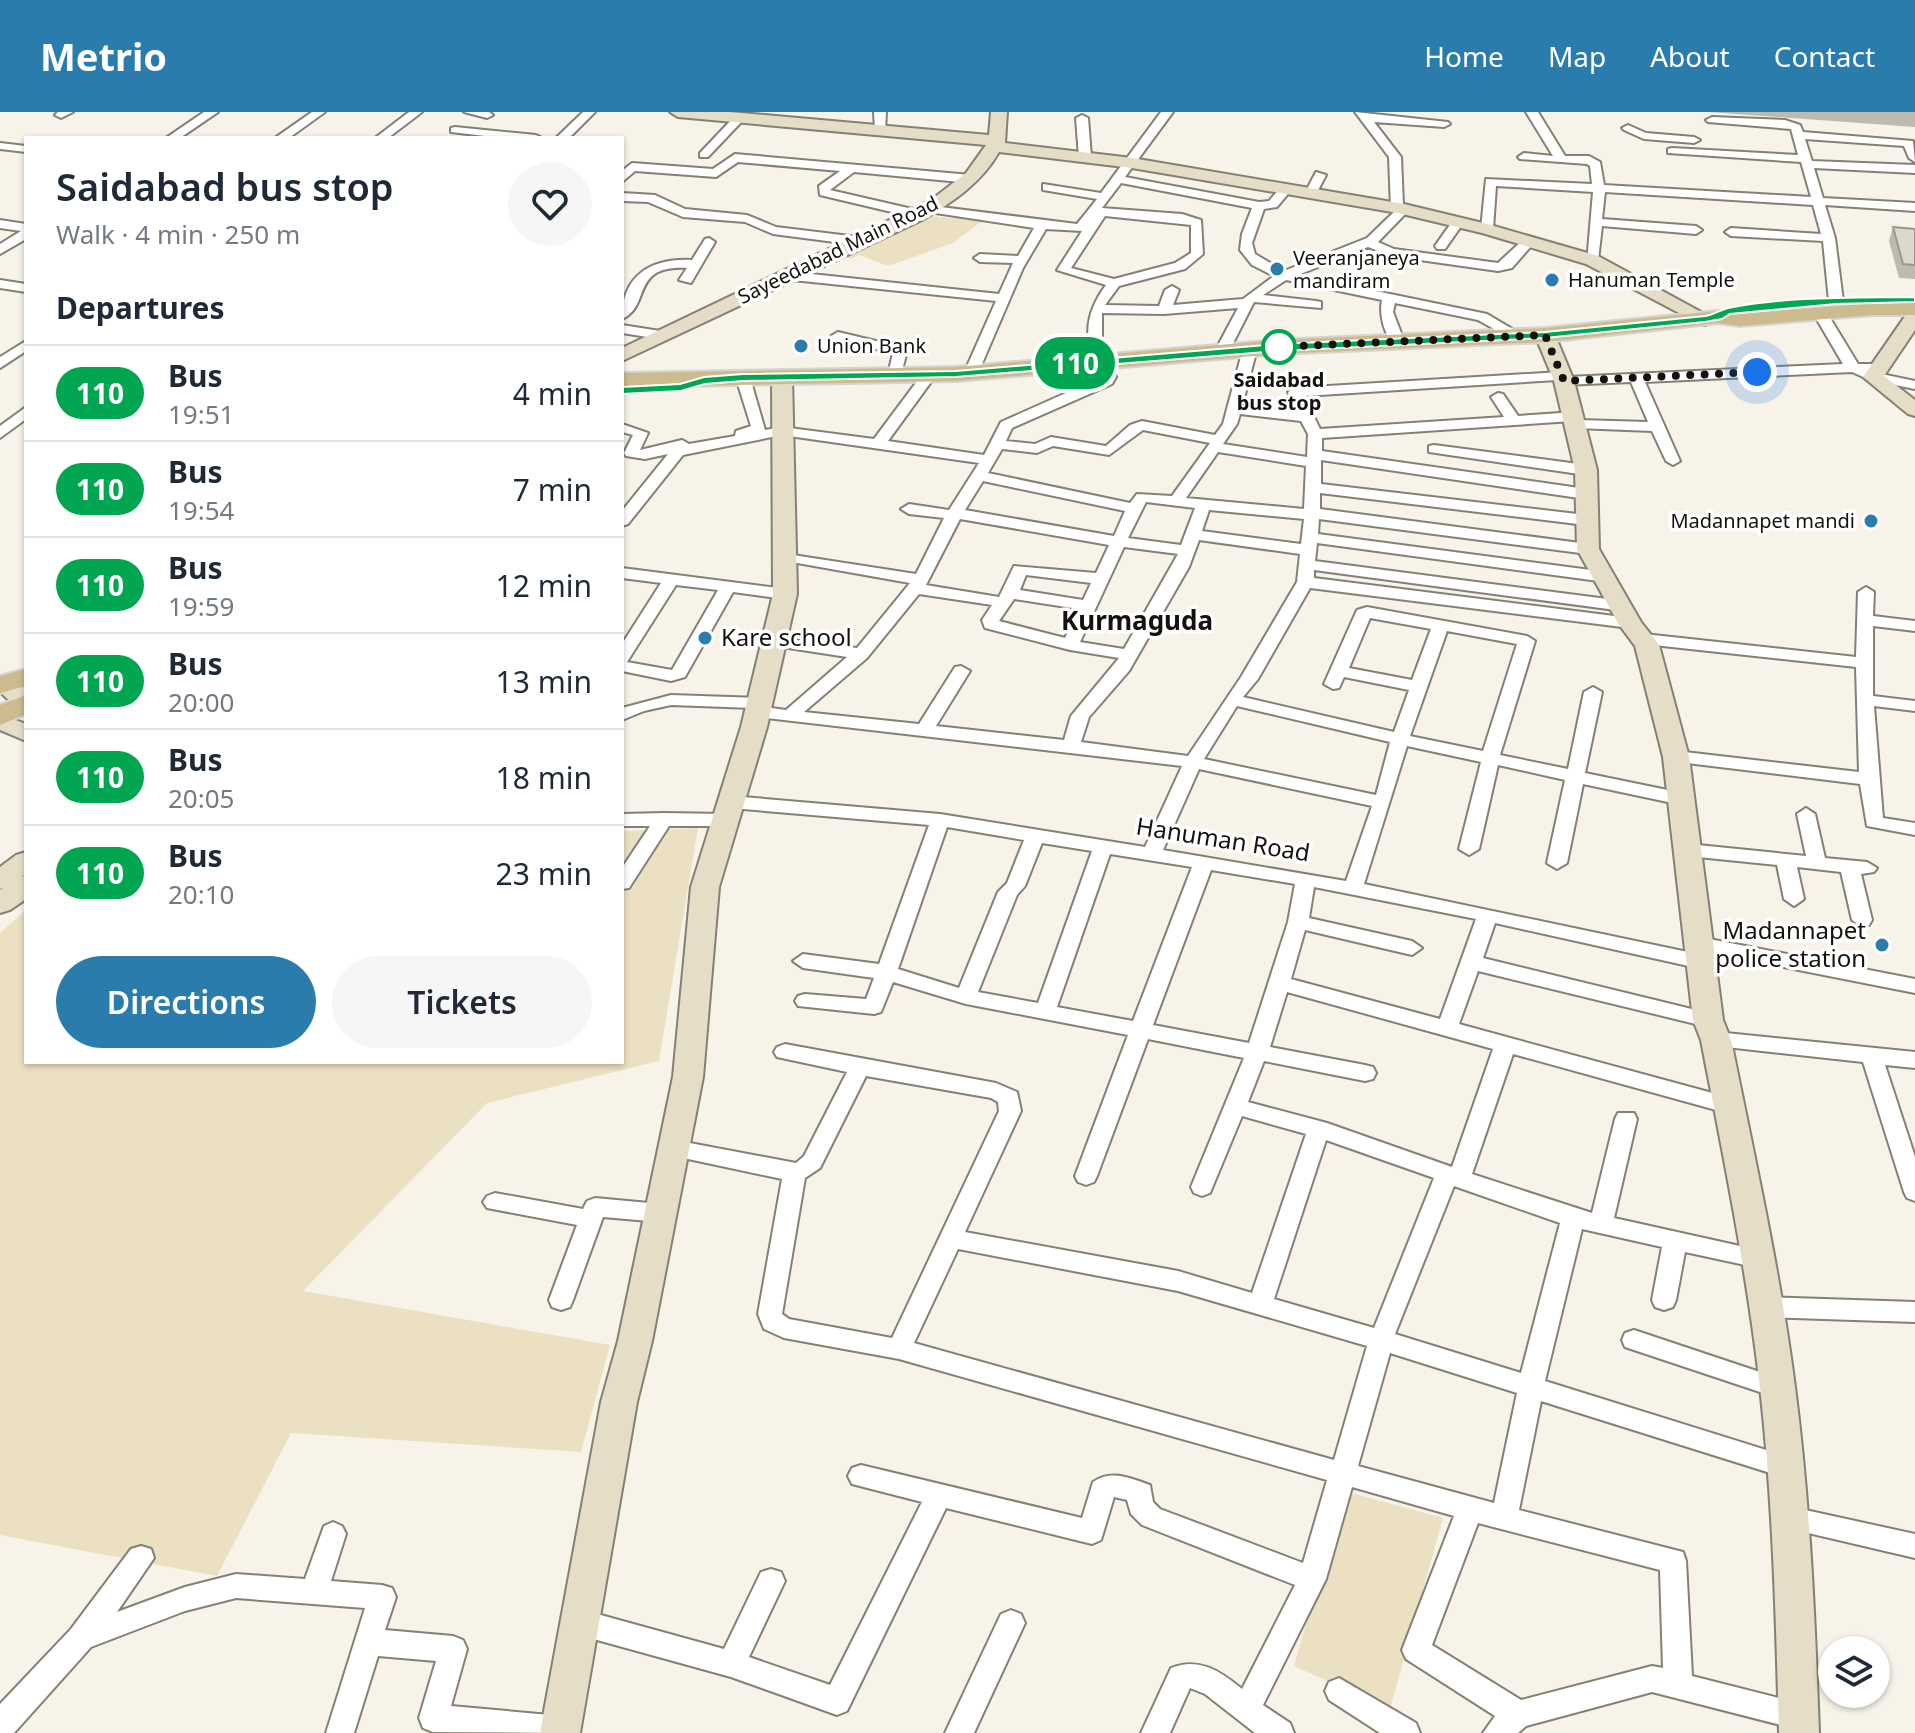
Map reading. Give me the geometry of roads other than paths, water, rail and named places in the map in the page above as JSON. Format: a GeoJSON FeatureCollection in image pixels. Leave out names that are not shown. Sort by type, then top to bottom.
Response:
{"type":"FeatureCollection","features":[{"type":"Feature","properties":{"kind":"main road"},"geometry":{"type":"LineString","coordinates":[[624,380],[971,373],[1250,349],[1531,336],[1711,318],[1740,320],[1828,307],[1915,300]]}},
{"type":"Feature","properties":{"kind":"main road"},"geometry":{"type":"LineString","coordinates":[[1828,307],[1915,309]]}},
{"type":"Feature","properties":{"kind":"main road"},"geometry":{"type":"LineString","coordinates":[[624,391],[681,387],[704,380]]}},
{"type":"Feature","properties":{"kind":"street"},"geometry":{"type":"LineString","coordinates":[[175,136],[212,112]]}},
{"type":"Feature","properties":{"kind":"street"},"geometry":{"type":"LineString","coordinates":[[284,136],[319,112]]}},
{"type":"Feature","properties":{"kind":"street"},"geometry":{"type":"LineString","coordinates":[[394,112],[414,113]]}},
{"type":"Feature","properties":{"kind":"street"},"geometry":{"type":"LineString","coordinates":[[470,112],[487,115]]}},
{"type":"Feature","properties":{"kind":"street"},"geometry":{"type":"LineString","coordinates":[[564,136],[589,112]]}},
{"type":"Feature","properties":{"kind":"street"},"geometry":{"type":"LineString","coordinates":[[678,112],[734,115],[997,144],[1132,163],[1401,209],[1487,229],[1592,260],[1711,318]]}},
{"type":"Feature","properties":{"kind":"street"},"geometry":{"type":"LineString","coordinates":[[880,112],[881,130]]}},
{"type":"Feature","properties":{"kind":"street"},"geometry":{"type":"LineString","coordinates":[[997,144],[999,112]]}},
{"type":"Feature","properties":{"kind":"street"},"geometry":{"type":"LineString","coordinates":[[852,168],[823,189],[824,192],[923,211],[1042,225],[1085,229],[1104,211],[1182,218],[1192,220],[1199,227],[1197,254],[1192,259],[1180,266],[1114,283],[1063,270],[1085,229],[1105,197],[1132,163],[1138,146],[1167,112]]}},
{"type":"Feature","properties":{"kind":"street"},"geometry":{"type":"LineString","coordinates":[[1532,112],[1561,160]]}},
{"type":"Feature","properties":{"kind":"street"},"geometry":{"type":"LineString","coordinates":[[384,136],[414,113]]}},
{"type":"Feature","properties":{"kind":"street"},"geometry":{"type":"LineString","coordinates":[[704,155],[734,115]]}},
{"type":"Feature","properties":{"kind":"street"},"geometry":{"type":"LineString","coordinates":[[1364,115],[1444,124]]}},
{"type":"Feature","properties":{"kind":"street"},"geometry":{"type":"LineString","coordinates":[[1364,115],[1395,157],[1401,209]]}},
{"type":"Feature","properties":{"kind":"street"},"geometry":{"type":"LineString","coordinates":[[1082,118],[1085,157]]}},
{"type":"Feature","properties":{"kind":"street"},"geometry":{"type":"LineString","coordinates":[[1712,120],[1794,125],[1808,162],[1829,238],[1828,307],[1849,368]]}},
{"type":"Feature","properties":{"kind":"street"},"geometry":{"type":"LineString","coordinates":[[1628,128],[1644,136],[1706,141],[1714,153]]}},
{"type":"Feature","properties":{"kind":"street"},"geometry":{"type":"LineString","coordinates":[[455,130],[516,136]]}},
{"type":"Feature","properties":{"kind":"street"},"geometry":{"type":"LineString","coordinates":[[1799,135],[1909,143],[1915,158]]}},
{"type":"Feature","properties":{"kind":"street","name":"Sayeedabad Main Road"},"geometry":{"type":"LineString","coordinates":[[626,355],[783,275],[923,211],[971,179],[997,144]]}},
{"type":"Feature","properties":{"kind":"street"},"geometry":{"type":"LineString","coordinates":[[0,146],[24,149]]}},
{"type":"Feature","properties":{"kind":"street"},"geometry":{"type":"LineString","coordinates":[[1672,151],[1915,169]]}},
{"type":"Feature","properties":{"kind":"street"},"geometry":{"type":"LineString","coordinates":[[1524,157],[1595,162],[1599,190],[1592,260]]}},
{"type":"Feature","properties":{"kind":"street"},"geometry":{"type":"LineString","coordinates":[[624,176],[632,167],[716,173],[735,158],[971,179]]}},
{"type":"Feature","properties":{"kind":"street"},"geometry":{"type":"LineString","coordinates":[[1311,193],[1320,175]]}},
{"type":"Feature","properties":{"kind":"street"},"geometry":{"type":"LineString","coordinates":[[1119,179],[1259,206],[1273,204],[1286,189]]}},
{"type":"Feature","properties":{"kind":"street"},"geometry":{"type":"LineString","coordinates":[[1487,229],[1490,182],[1915,207]]}},
{"type":"Feature","properties":{"kind":"street"},"geometry":{"type":"LineString","coordinates":[[1047,187],[1105,197]]}},
{"type":"Feature","properties":{"kind":"street"},"geometry":{"type":"LineString","coordinates":[[624,197],[655,199],[654,202],[683,213],[747,219],[773,230],[858,241]]}},
{"type":"Feature","properties":{"kind":"street"},"geometry":{"type":"LineString","coordinates":[[1259,206],[1244,243],[1245,252],[1253,263],[1284,276],[1482,317],[1531,336],[1562,378],[1575,420],[1587,508],[1606,577],[1632,623],[1676,757],[1712,1030],[1759,1259],[1778,1388],[1794,1578],[1800,1724],[1652,1679],[1508,1724],[1416,1650],[1470,1509]]}},
{"type":"Feature","properties":{"kind":"street"},"geometry":{"type":"LineString","coordinates":[[1222,351],[1248,301],[1284,276],[1368,242],[1401,209]]}},
{"type":"Feature","properties":{"kind":"street"},"geometry":{"type":"LineString","coordinates":[[1441,246],[1458,222]]}},
{"type":"Feature","properties":{"kind":"street"},"geometry":{"type":"LineString","coordinates":[[1595,222],[1696,230]]}},
{"type":"Feature","properties":{"kind":"street"},"geometry":{"type":"LineString","coordinates":[[0,224],[24,233]]}},
{"type":"Feature","properties":{"kind":"street"},"geometry":{"type":"LineString","coordinates":[[971,373],[1021,260],[1042,225]]}},
{"type":"Feature","properties":{"kind":"street"},"geometry":{"type":"LineString","coordinates":[[1731,232],[1829,238]]}},
{"type":"Feature","properties":{"kind":"street"},"geometry":{"type":"LineString","coordinates":[[0,233],[24,233]]}},
{"type":"Feature","properties":{"kind":"street"},"geometry":{"type":"LineString","coordinates":[[0,250],[24,234]]}},
{"type":"Feature","properties":{"kind":"street"},"geometry":{"type":"LineString","coordinates":[[686,280],[709,242]]}},
{"type":"Feature","properties":{"kind":"street"},"geometry":{"type":"LineString","coordinates":[[1368,242],[1391,252],[1498,267],[1507,265],[1528,242]]}},
{"type":"Feature","properties":{"kind":"street"},"geometry":{"type":"LineString","coordinates":[[980,258],[1021,260]]}},
{"type":"Feature","properties":{"kind":"street"},"geometry":{"type":"LineString","coordinates":[[624,312],[651,268],[663,262],[695,264]]}},
{"type":"Feature","properties":{"kind":"street"},"geometry":{"type":"LineString","coordinates":[[783,275],[1003,298]]}},
{"type":"Feature","properties":{"kind":"street"},"geometry":{"type":"LineString","coordinates":[[790,715],[861,654],[918,584],[1006,425],[1107,381],[1109,377],[1099,361],[1094,324],[1097,309],[1114,283]]}},
{"type":"Feature","properties":{"kind":"street"},"geometry":{"type":"LineString","coordinates":[[0,284],[24,288]]}},
{"type":"Feature","properties":{"kind":"street"},"geometry":{"type":"LineString","coordinates":[[1164,310],[1172,290]]}},
{"type":"Feature","properties":{"kind":"street"},"geometry":{"type":"LineString","coordinates":[[1389,298],[1386,312],[1397,341]]}},
{"type":"Feature","properties":{"kind":"street"},"geometry":{"type":"LineString","coordinates":[[1097,309],[1164,310],[1248,301],[1316,305]]}},
{"type":"Feature","properties":{"kind":"street"},"geometry":{"type":"LineString","coordinates":[[1876,372],[1915,316]]}},
{"type":"Feature","properties":{"kind":"street"},"geometry":{"type":"LineString","coordinates":[[624,329],[660,335]]}},
{"type":"Feature","properties":{"kind":"street"},"geometry":{"type":"LineString","coordinates":[[838,336],[900,351],[895,375]]}},
{"type":"Feature","properties":{"kind":"street"},"geometry":{"type":"LineString","coordinates":[[0,364],[24,346]]}},
{"type":"Feature","properties":{"kind":"street"},"geometry":{"type":"LineString","coordinates":[[1175,503],[1230,424],[1250,349]]}},
{"type":"Feature","properties":{"kind":"street"},"geometry":{"type":"LineString","coordinates":[[1151,856],[1193,762],[1249,679],[1306,558],[1314,488],[1315,434],[1295,392],[1562,378],[1636,378],[1849,368],[1876,372],[1915,385]]}},
{"type":"Feature","properties":{"kind":"street"},"geometry":{"type":"LineString","coordinates":[[1876,372],[1915,410]]}},
{"type":"Feature","properties":{"kind":"street"},"geometry":{"type":"LineString","coordinates":[[879,443],[929,375]]}},
{"type":"Feature","properties":{"kind":"street"},"geometry":{"type":"LineString","coordinates":[[368,1642],[453,1649],[433,1718],[560,1732],[619,1402],[635,1341],[688,1077],[705,887],[759,707],[785,594],[782,376]]}},
{"type":"Feature","properties":{"kind":"street"},"geometry":{"type":"LineString","coordinates":[[624,429],[641,433],[631,453],[646,456],[677,444],[756,431],[759,428],[743,378]]}},
{"type":"Feature","properties":{"kind":"street"},"geometry":{"type":"LineString","coordinates":[[1636,378],[1673,461]]}},
{"type":"Feature","properties":{"kind":"street"},"geometry":{"type":"LineString","coordinates":[[1498,397],[1514,421]]}},
{"type":"Feature","properties":{"kind":"street"},"geometry":{"type":"LineString","coordinates":[[1234,409],[1307,417]]}},
{"type":"Feature","properties":{"kind":"street"},"geometry":{"type":"LineString","coordinates":[[0,434],[24,413]]}},
{"type":"Feature","properties":{"kind":"street"},"geometry":{"type":"LineString","coordinates":[[1315,434],[1514,421],[1575,420],[1660,427]]}},
{"type":"Feature","properties":{"kind":"street"},"geometry":{"type":"LineString","coordinates":[[997,444],[1037,449],[1051,441],[1109,451],[1142,425],[1217,443],[1587,508]]}},
{"type":"Feature","properties":{"kind":"street"},"geometry":{"type":"LineString","coordinates":[[624,518],[678,451],[782,431],[989,460]]}},
{"type":"Feature","properties":{"kind":"street"},"geometry":{"type":"LineString","coordinates":[[1434,449],[1587,508]]}},
{"type":"Feature","properties":{"kind":"street"},"geometry":{"type":"LineString","coordinates":[[979,476],[1133,508]]}},
{"type":"Feature","properties":{"kind":"street"},"geometry":{"type":"LineString","coordinates":[[1314,488],[1587,508]]}},
{"type":"Feature","properties":{"kind":"street"},"geometry":{"type":"LineString","coordinates":[[1070,645],[1133,508],[1142,497],[1294,515],[1587,508]]}},
{"type":"Feature","properties":{"kind":"street"},"geometry":{"type":"LineString","coordinates":[[1071,746],[1080,716],[1120,671],[1130,655],[1191,543],[1203,506]]}},
{"type":"Feature","properties":{"kind":"street"},"geometry":{"type":"LineString","coordinates":[[909,509],[1119,542],[1191,543],[1306,558],[1606,577]]}},
{"type":"Feature","properties":{"kind":"street"},"geometry":{"type":"LineString","coordinates":[[786,556],[918,584],[1088,606]]}},
{"type":"Feature","properties":{"kind":"street"},"geometry":{"type":"LineString","coordinates":[[1306,558],[1632,623],[1862,663]]}},
{"type":"Feature","properties":{"kind":"street"},"geometry":{"type":"LineString","coordinates":[[1101,579],[1024,568],[1019,571],[990,620],[996,627],[1070,645],[1130,655]]}},
{"type":"Feature","properties":{"kind":"street"},"geometry":{"type":"LineString","coordinates":[[624,573],[785,594]]}},
{"type":"Feature","properties":{"kind":"street"},"geometry":{"type":"LineString","coordinates":[[624,655],[671,580]]}},
{"type":"Feature","properties":{"kind":"street"},"geometry":{"type":"LineString","coordinates":[[624,666],[671,676],[679,673],[728,587]]}},
{"type":"Feature","properties":{"kind":"street"},"geometry":{"type":"LineString","coordinates":[[1866,592],[1862,663],[1868,779],[1874,822],[1915,829]]}},
{"type":"Feature","properties":{"kind":"street"},"geometry":{"type":"LineString","coordinates":[[1419,687],[1336,678],[1363,614],[1367,612],[1441,624],[1527,641],[1491,756],[1469,849]]}},
{"type":"Feature","properties":{"kind":"street"},"geometry":{"type":"LineString","coordinates":[[1865,620],[1915,626]]}},
{"type":"Feature","properties":{"kind":"street"},"geometry":{"type":"LineString","coordinates":[[1353,889],[1383,802],[1400,739],[1441,624]]}},
{"type":"Feature","properties":{"kind":"street"},"geometry":{"type":"LineString","coordinates":[[775,641],[861,654]]}},
{"type":"Feature","properties":{"kind":"street"},"geometry":{"type":"LineString","coordinates":[[924,730],[961,671]]}},
{"type":"Feature","properties":{"kind":"street"},"geometry":{"type":"LineString","coordinates":[[1557,863],[1593,692]]}},
{"type":"Feature","properties":{"kind":"street"},"geometry":{"type":"LineString","coordinates":[[624,714],[676,700],[759,707],[790,715],[1193,762],[1383,802]]}},
{"type":"Feature","properties":{"kind":"street"},"geometry":{"type":"LineString","coordinates":[[1232,700],[1682,799]]}},
{"type":"Feature","properties":{"kind":"street"},"geometry":{"type":"LineString","coordinates":[[1864,700],[1915,706]]}},
{"type":"Feature","properties":{"kind":"street"},"geometry":{"type":"LineString","coordinates":[[1676,757],[1868,779]]}},
{"type":"Feature","properties":{"kind":"street","name":"Hanuman Road"},"geometry":{"type":"LineString","coordinates":[[624,820],[664,819],[728,811],[940,820],[1306,879],[1701,953],[1915,986]]}},
{"type":"Feature","properties":{"kind":"street"},"geometry":{"type":"LineString","coordinates":[[1806,814],[1817,863]]}},
{"type":"Feature","properties":{"kind":"street"},"geometry":{"type":"LineString","coordinates":[[624,880],[664,819]]}},
{"type":"Feature","properties":{"kind":"street"},"geometry":{"type":"LineString","coordinates":[[805,1001],[872,1008],[940,820]]}},
{"type":"Feature","properties":{"kind":"street"},"geometry":{"type":"LineString","coordinates":[[966,997],[1008,892],[1015,886],[1035,836]]}},
{"type":"Feature","properties":{"kind":"street"},"geometry":{"type":"LineString","coordinates":[[1045,1012],[1103,847]]}},
{"type":"Feature","properties":{"kind":"street"},"geometry":{"type":"LineString","coordinates":[[1688,850],[1858,867],[1862,920]]}},
{"type":"Feature","properties":{"kind":"street"},"geometry":{"type":"LineString","coordinates":[[1786,860],[1794,899]]}},
{"type":"Feature","properties":{"kind":"street"},"geometry":{"type":"LineString","coordinates":[[1086,1176],[1107,1115],[1143,1031],[1203,864]]}},
{"type":"Feature","properties":{"kind":"street"},"geometry":{"type":"LineString","coordinates":[[0,904],[19,873]]}},
{"type":"Feature","properties":{"kind":"street"},"geometry":{"type":"LineString","coordinates":[[1202,1187],[1257,1053],[1298,922],[1306,879]]}},
{"type":"Feature","properties":{"kind":"street"},"geometry":{"type":"LineString","coordinates":[[1448,1027],[1488,915]]}},
{"type":"Feature","properties":{"kind":"street"},"geometry":{"type":"LineString","coordinates":[[1298,922],[1412,948]]}},
{"type":"Feature","properties":{"kind":"street"},"geometry":{"type":"LineString","coordinates":[[803,961],[885,972],[966,997],[1365,1073]]}},
{"type":"Feature","properties":{"kind":"street"},"geometry":{"type":"LineString","coordinates":[[1470,962],[1712,1030],[1915,1060]]}},
{"type":"Feature","properties":{"kind":"street"},"geometry":{"type":"LineString","coordinates":[[1277,982],[1727,1105]]}},
{"type":"Feature","properties":{"kind":"street"},"geometry":{"type":"LineString","coordinates":[[1246,1710],[1312,1579],[1381,1340],[1453,1176],[1506,1043]]}},
{"type":"Feature","properties":{"kind":"street"},"geometry":{"type":"LineString","coordinates":[[785,1052],[996,1091],[1009,1098],[1010,1111],[899,1349]]}},
{"type":"Feature","properties":{"kind":"street"},"geometry":{"type":"LineString","coordinates":[[1871,1055],[1915,1192]]}},
{"type":"Feature","properties":{"kind":"street"},"geometry":{"type":"LineString","coordinates":[[674,1148],[794,1173],[804,1169],[812,1162],[860,1067]]}},
{"type":"Feature","properties":{"kind":"street"},"geometry":{"type":"LineString","coordinates":[[1237,1107],[1319,1129],[1573,1218],[1759,1259]]}},
{"type":"Feature","properties":{"kind":"street"},"geometry":{"type":"LineString","coordinates":[[1601,1224],[1626,1119]]}},
{"type":"Feature","properties":{"kind":"street"},"geometry":{"type":"LineString","coordinates":[[1260,1306],[1319,1129]]}},
{"type":"Feature","properties":{"kind":"street"},"geometry":{"type":"LineString","coordinates":[[794,1173],[770,1314],[773,1322],[784,1328],[899,1349],[1470,1509],[1673,1561],[1678,1685]]}},
{"type":"Feature","properties":{"kind":"street"},"geometry":{"type":"LineString","coordinates":[[495,1202],[591,1219]]}},
{"type":"Feature","properties":{"kind":"street"},"geometry":{"type":"LineString","coordinates":[[561,1300],[595,1207],[660,1213]]}},
{"type":"Feature","properties":{"kind":"street"},"geometry":{"type":"LineString","coordinates":[[1504,1518],[1531,1387],[1573,1218]]}},
{"type":"Feature","properties":{"kind":"street"},"geometry":{"type":"LineString","coordinates":[[950,1238],[1178,1281],[1381,1340],[1786,1467]]}},
{"type":"Feature","properties":{"kind":"street"},"geometry":{"type":"LineString","coordinates":[[1664,1300],[1675,1241]]}},
{"type":"Feature","properties":{"kind":"street"},"geometry":{"type":"LineString","coordinates":[[1766,1307],[1915,1312]]}},
{"type":"Feature","properties":{"kind":"street"},"geometry":{"type":"LineString","coordinates":[[1634,1340],[1778,1388]]}},
{"type":"Feature","properties":{"kind":"street"},"geometry":{"type":"LineString","coordinates":[[861,1476],[1092,1532],[1101,1492],[1114,1483],[1141,1493],[1140,1506],[1151,1517],[1312,1579]]}},
{"type":"Feature","properties":{"kind":"street"},"geometry":{"type":"LineString","coordinates":[[579,1622],[731,1664],[837,1701],[939,1496]]}},
{"type":"Feature","properties":{"kind":"street"},"geometry":{"type":"LineString","coordinates":[[1787,1518],[1915,1546]]}},
{"type":"Feature","properties":{"kind":"street"},"geometry":{"type":"LineString","coordinates":[[314,1592],[333,1534]]}},
{"type":"Feature","properties":{"kind":"street"},"geometry":{"type":"LineString","coordinates":[[2,1720],[81,1638],[141,1558]]}},
{"type":"Feature","properties":{"kind":"street"},"geometry":{"type":"LineString","coordinates":[[731,1664],[771,1581]]}},
{"type":"Feature","properties":{"kind":"street"},"geometry":{"type":"LineString","coordinates":[[81,1638],[185,1599],[236,1586],[382,1597],[340,1733]]}},
{"type":"Feature","properties":{"kind":"street"},"geometry":{"type":"LineString","coordinates":[[959,1733],[1011,1623]]}},
{"type":"Feature","properties":{"kind":"street"},"geometry":{"type":"LineString","coordinates":[[1155,1733],[1181,1677],[1187,1673],[1198,1675],[1280,1733]]}},
{"type":"Feature","properties":{"kind":"street"},"geometry":{"type":"LineString","coordinates":[[1339,1691],[1406,1733]]}},
{"type":"Feature","properties":{"kind":"place","name":"Veeranjaneya mandiram"},"geometry":{"type":"Point","coordinates":[1277,269]}},
{"type":"Feature","properties":{"kind":"place","name":"Hanuman Temple"},"geometry":{"type":"Point","coordinates":[1552,280]}},
{"type":"Feature","properties":{"kind":"place","name":"Union Bank"},"geometry":{"type":"Point","coordinates":[801,346]}},
{"type":"Feature","properties":{"kind":"place","name":"Saidabad bus stop"},"geometry":{"type":"Point","coordinates":[1279,347]}},
{"type":"Feature","properties":{"kind":"place","name":"Madannapet mandi"},"geometry":{"type":"Point","coordinates":[1871,521]}},
{"type":"Feature","properties":{"kind":"place","name":"Kare school"},"geometry":{"type":"Point","coordinates":[705,638]}},
{"type":"Feature","properties":{"kind":"place","name":"Madannapet police station"},"geometry":{"type":"Point","coordinates":[1882,945]}},
{"type":"Feature","properties":{"kind":"district","name":"Kurmaguda"},"geometry":{"type":"Point","coordinates":[1137,621]}}]}
